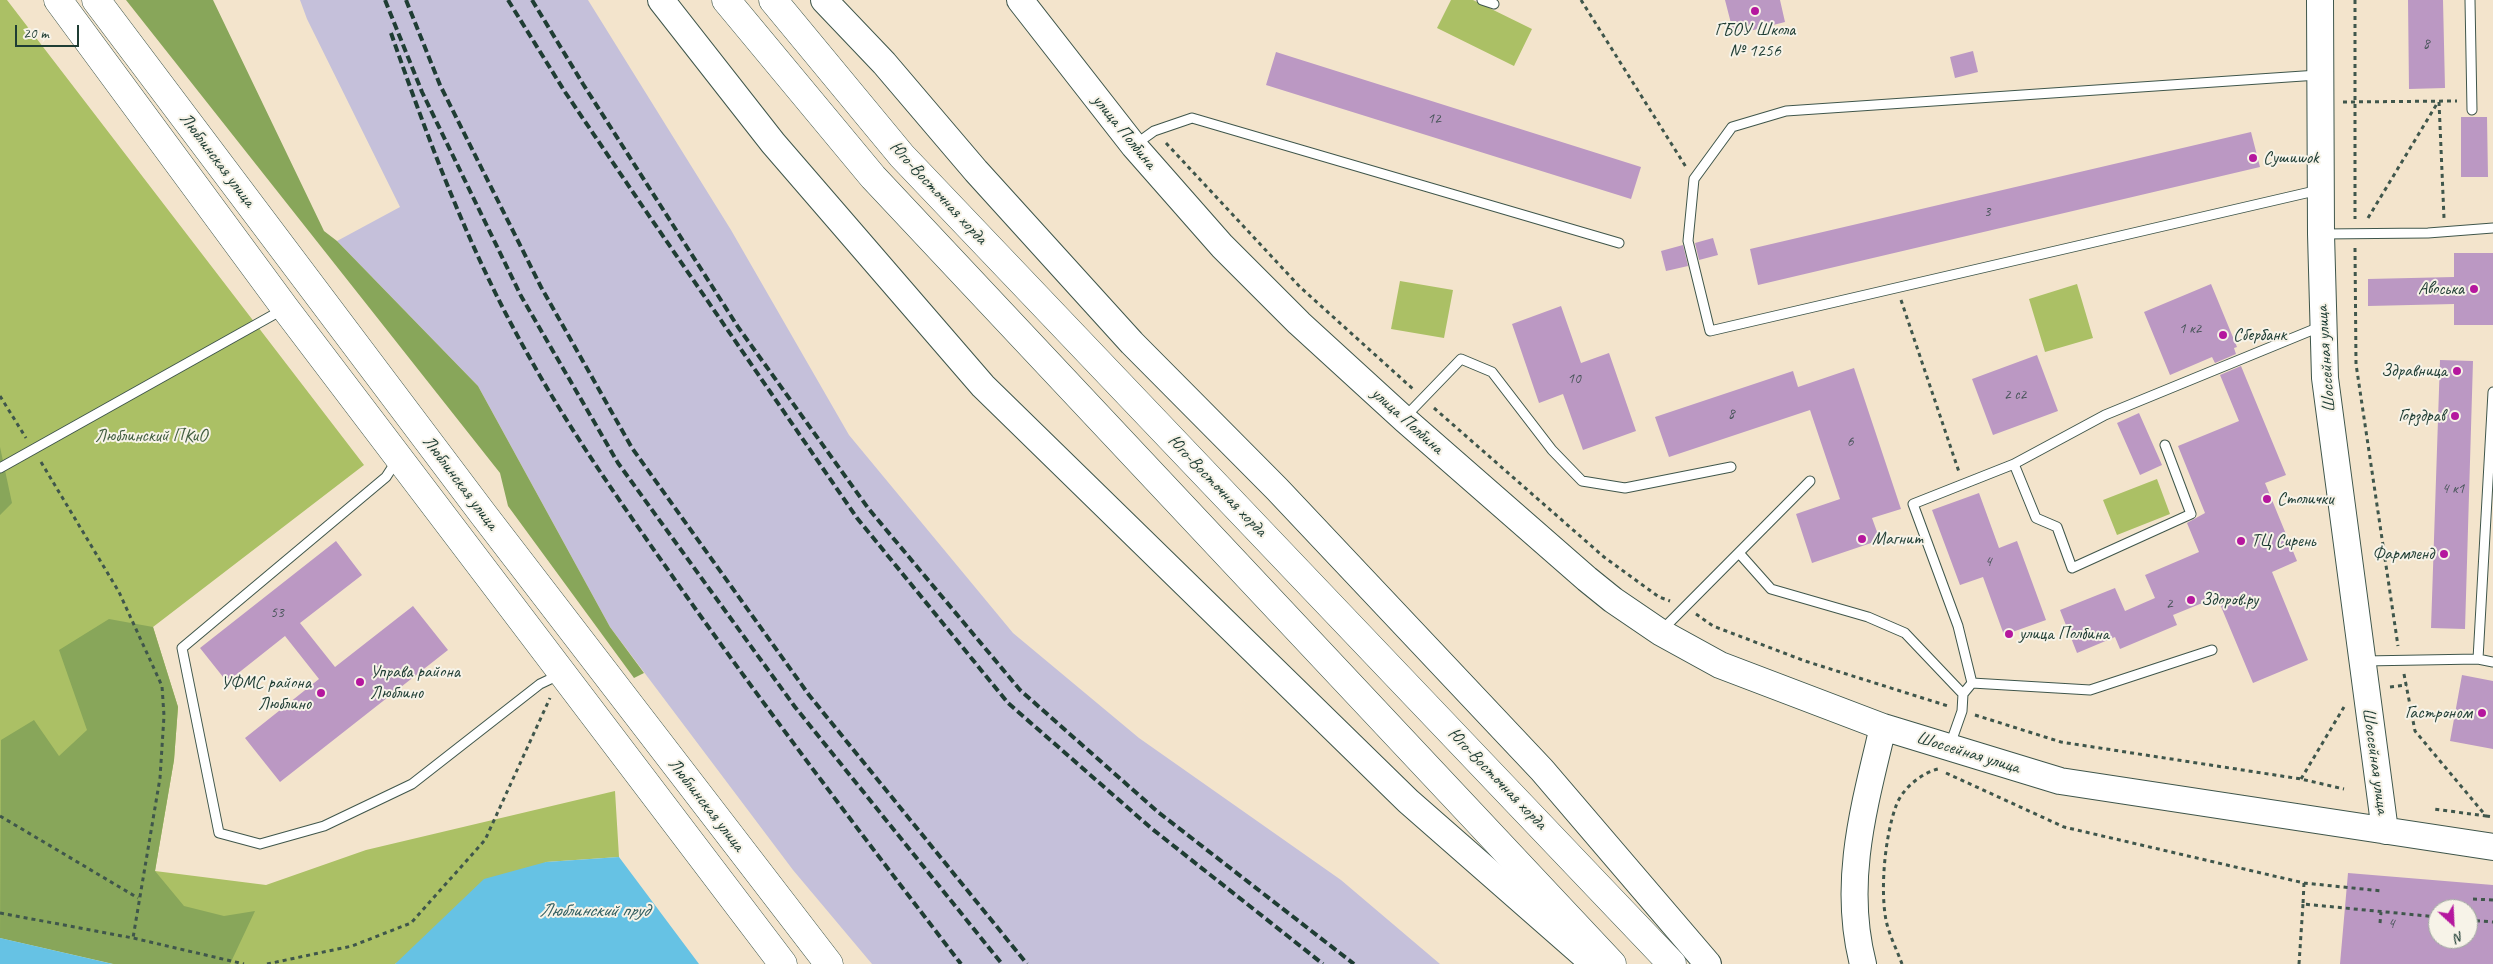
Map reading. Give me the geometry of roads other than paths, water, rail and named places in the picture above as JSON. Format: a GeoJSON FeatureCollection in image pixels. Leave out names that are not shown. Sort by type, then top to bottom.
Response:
{"type":"FeatureCollection","features":[{"type":"Feature","properties":{"kind":"main road","name":"Люблинская улица"},"geometry":{"type":"LineString","coordinates":[[58,0],[285,308],[783,964]]}},
{"type":"Feature","properties":{"kind":"main road","name":"Люблинская улица"},"geometry":{"type":"LineString","coordinates":[[96,0],[484,514],[829,964]]}},
{"type":"Feature","properties":{"kind":"main road"},"geometry":{"type":"LineString","coordinates":[[661,0],[773,143],[983,386],[1408,801],[1594,964]]}},
{"type":"Feature","properties":{"kind":"main road","name":"Юго-Восточная хорда"},"geometry":{"type":"LineString","coordinates":[[726,0],[874,177],[1612,964]]}},
{"type":"Feature","properties":{"kind":"main road","name":"Юго-Восточная хорда"},"geometry":{"type":"LineString","coordinates":[[773,0],[902,156],[1672,964]]}},
{"type":"Feature","properties":{"kind":"main road"},"geometry":{"type":"LineString","coordinates":[[824,0],[884,63],[976,170],[1132,343],[1277,490],[1542,770],[1708,964]]}},
{"type":"Feature","properties":{"kind":"main road","name":"улица Полбина"},"geometry":{"type":"LineString","coordinates":[[1020,0],[1144,138],[1222,246],[1299,323],[1404,419],[1587,579],[1613,600],[1660,632],[1720,665],[1883,727]]}},
{"type":"Feature","properties":{"kind":"main road","name":"Шоссейная улица"},"geometry":{"type":"LineString","coordinates":[[1883,727],[2060,781],[2385,831],[2325,378],[2322,326],[2320,190],[2320,0]]}},
{"type":"Feature","properties":{"kind":"main road"},"geometry":{"type":"LineString","coordinates":[[1863,964],[1855,934],[1854,874],[1865,801],[1883,727]]}},
{"type":"Feature","properties":{"kind":"main road"},"geometry":{"type":"LineString","coordinates":[[2385,831],[2493,847]]}},
{"type":"Feature","properties":{"kind":"lane"},"geometry":{"type":"LineString","coordinates":[[1482,0],[1494,4]]}},
{"type":"Feature","properties":{"kind":"lane"},"geometry":{"type":"LineString","coordinates":[[2470,0],[2472,105]]}},
{"type":"Feature","properties":{"kind":"lane"},"geometry":{"type":"LineString","coordinates":[[2320,75],[1786,111],[1732,127],[1694,180],[1688,241],[1710,331],[2320,190]]}},
{"type":"Feature","properties":{"kind":"lane"},"geometry":{"type":"LineString","coordinates":[[1144,138],[1192,118],[1619,243]]}},
{"type":"Feature","properties":{"kind":"lane"},"geometry":{"type":"LineString","coordinates":[[2321,234],[2445,232],[2493,228]]}},
{"type":"Feature","properties":{"kind":"lane"},"geometry":{"type":"LineString","coordinates":[[0,468],[285,308]]}},
{"type":"Feature","properties":{"kind":"lane"},"geometry":{"type":"LineString","coordinates":[[1972,683],[1958,626],[1913,504],[2014,464],[2105,414],[2322,326]]}},
{"type":"Feature","properties":{"kind":"lane"},"geometry":{"type":"LineString","coordinates":[[1404,419],[1461,359],[1492,372],[1552,450],[1582,480],[1625,488],[1731,467]]}},
{"type":"Feature","properties":{"kind":"lane"},"geometry":{"type":"LineString","coordinates":[[2478,659],[2493,392]]}},
{"type":"Feature","properties":{"kind":"lane"},"geometry":{"type":"LineString","coordinates":[[2014,464],[2036,518],[2057,527],[2072,568],[2191,514],[2165,445]]}},
{"type":"Feature","properties":{"kind":"lane"},"geometry":{"type":"LineString","coordinates":[[399,458],[386,477],[182,648],[219,834],[260,844],[324,826],[412,784],[540,684],[563,673]]}},
{"type":"Feature","properties":{"kind":"lane"},"geometry":{"type":"LineString","coordinates":[[1660,632],[1810,481]]}},
{"type":"Feature","properties":{"kind":"lane"},"geometry":{"type":"LineString","coordinates":[[1739,553],[1770,589],[1868,617],[1905,632],[1963,694]]}},
{"type":"Feature","properties":{"kind":"lane"},"geometry":{"type":"LineString","coordinates":[[1972,683],[2090,690],[2212,650]]}},
{"type":"Feature","properties":{"kind":"lane"},"geometry":{"type":"LineString","coordinates":[[2361,661],[2478,659],[2493,662]]}},
{"type":"Feature","properties":{"kind":"lane"},"geometry":{"type":"LineString","coordinates":[[1949,747],[1962,711],[1963,694],[1972,683]]}},
{"type":"Feature","properties":{"kind":"water","name":"Люблинский пруд"},"geometry":{"type":"Polygon","coordinates":[[[619,857],[699,964],[395,964],[484,879],[546,862],[619,857]]]}},
{"type":"Feature","properties":{"kind":"water"},"geometry":{"type":"Polygon","coordinates":[[[0,938],[113,964],[0,964],[0,938]]]}},
{"type":"Feature","properties":{"kind":"railway"},"geometry":{"type":"LineString","coordinates":[[385,0],[422,92],[521,296],[618,463],[795,707],[1002,964]]}},
{"type":"Feature","properties":{"kind":"railway"},"geometry":{"type":"LineString","coordinates":[[406,0],[440,85],[541,287],[632,448],[809,695],[1027,964]]}},
{"type":"Feature","properties":{"kind":"railway"},"geometry":{"type":"LineString","coordinates":[[508,0],[565,92],[857,518],[1008,703],[1151,828],[1323,964]]}},
{"type":"Feature","properties":{"kind":"railway"},"geometry":{"type":"LineString","coordinates":[[532,0],[583,84],[738,327],[868,508],[1020,690],[1158,812],[1354,964]]}},
{"type":"Feature","properties":{"kind":"railway"},"geometry":{"type":"LineString","coordinates":[[391,33],[420,115],[469,236],[506,315],[545,385],[624,507],[687,597],[822,782],[961,964]]}},
{"type":"Feature","properties":{"kind":"place","name":"ГБОУ Школа № 1256"},"geometry":{"type":"Point","coordinates":[1755,11]}},
{"type":"Feature","properties":{"kind":"place","name":"Сушиwok"},"geometry":{"type":"Point","coordinates":[2253,158]}},
{"type":"Feature","properties":{"kind":"place","name":"Авоська"},"geometry":{"type":"Point","coordinates":[2474,289]}},
{"type":"Feature","properties":{"kind":"place","name":"Сбербанк"},"geometry":{"type":"Point","coordinates":[2223,335]}},
{"type":"Feature","properties":{"kind":"place","name":"Здравница"},"geometry":{"type":"Point","coordinates":[2457,371]}},
{"type":"Feature","properties":{"kind":"place","name":"Горздрав"},"geometry":{"type":"Point","coordinates":[2455,416]}},
{"type":"Feature","properties":{"kind":"place","name":"Столички"},"geometry":{"type":"Point","coordinates":[2267,499]}},
{"type":"Feature","properties":{"kind":"place","name":"Магнит"},"geometry":{"type":"Point","coordinates":[1862,539]}},
{"type":"Feature","properties":{"kind":"place","name":"ТЦ Сирень"},"geometry":{"type":"Point","coordinates":[2241,541]}},
{"type":"Feature","properties":{"kind":"place","name":"Фармленд"},"geometry":{"type":"Point","coordinates":[2444,554]}},
{"type":"Feature","properties":{"kind":"place","name":"Здоров.ру"},"geometry":{"type":"Point","coordinates":[2191,600]}},
{"type":"Feature","properties":{"kind":"place","name":"улица Полбина"},"geometry":{"type":"Point","coordinates":[2009,634]}},
{"type":"Feature","properties":{"kind":"place","name":"Управа района Люблино"},"geometry":{"type":"Point","coordinates":[360,682]}},
{"type":"Feature","properties":{"kind":"place","name":"УФМС района Люблино"},"geometry":{"type":"Point","coordinates":[321,693]}},
{"type":"Feature","properties":{"kind":"place","name":"Гастроном"},"geometry":{"type":"Point","coordinates":[2482,713]}},
{"type":"Feature","properties":{"kind":"park label","name":"Люблинский ПКиО"},"geometry":{"type":"Point","coordinates":[151,436]}}]}
